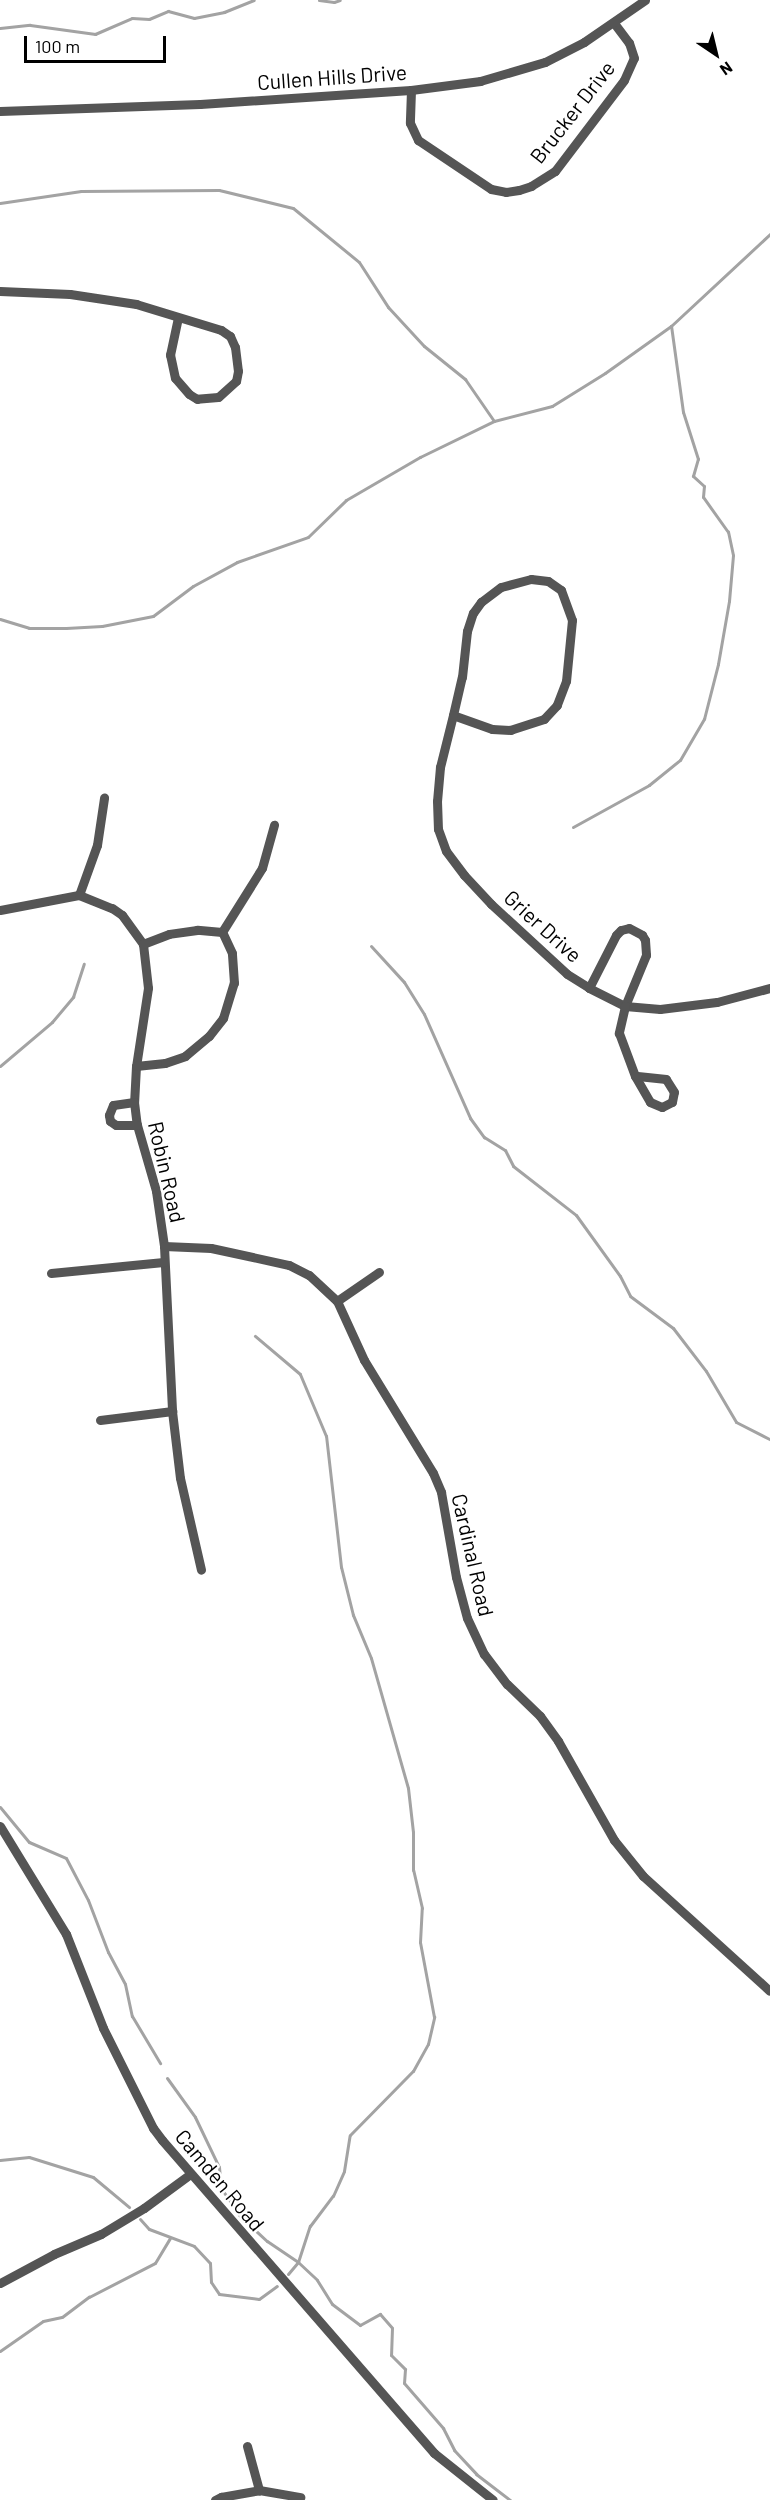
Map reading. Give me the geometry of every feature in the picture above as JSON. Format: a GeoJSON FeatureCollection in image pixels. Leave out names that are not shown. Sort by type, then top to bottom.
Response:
{"type":"FeatureCollection","features":[{"type":"Feature","properties":{"kind":"street","name":"Cullen Hills Drive"},"geometry":{"type":"LineString","coordinates":[[0,111],[200,104],[411,90],[480,81],[545,62],[614,23],[645,0]]}},
{"type":"Feature","properties":{"kind":"street","name":"Brucker Drive"},"geometry":{"type":"LineString","coordinates":[[411,90],[410,123],[418,140],[491,189],[506,192],[531,186],[555,171],[630,69],[634,58],[633,52],[614,23]]}},
{"type":"Feature","properties":{"kind":"street"},"geometry":{"type":"LineString","coordinates":[[0,291],[70,294],[136,303],[209,326],[230,336],[238,359],[238,371],[236,381],[218,397],[198,399],[189,394],[175,378],[170,355],[178,318]]}},
{"type":"Feature","properties":{"kind":"street","name":"Grier Drive"},"geometry":{"type":"LineString","coordinates":[[453,715],[492,729],[511,730],[535,724],[552,712],[562,693],[571,642],[572,620],[561,590],[548,581],[522,580],[501,587],[481,602],[469,622],[462,677],[440,767],[438,829],[446,851],[464,875],[491,904],[567,974],[625,1006],[660,1009],[688,1007],[770,988]]}},
{"type":"Feature","properties":{"kind":"street"},"geometry":{"type":"LineString","coordinates":[[0,910],[79,895],[97,845],[104,798]]}},
{"type":"Feature","properties":{"kind":"street"},"geometry":{"type":"LineString","coordinates":[[222,932],[262,868],[274,825]]}},
{"type":"Feature","properties":{"kind":"street","name":"Robin Road"},"geometry":{"type":"LineString","coordinates":[[79,895],[112,908],[122,915],[143,944],[148,988],[136,1066],[134,1102],[137,1125],[156,1191],[164,1246],[172,1411],[180,1478],[201,1570]]}},
{"type":"Feature","properties":{"kind":"street"},"geometry":{"type":"LineString","coordinates":[[589,988],[616,935],[621,930],[637,931],[645,940],[646,956],[625,1006],[619,1033],[634,1076],[644,1095],[655,1106],[662,1107],[672,1102],[675,1092],[666,1079],[634,1076]]}},
{"type":"Feature","properties":{"kind":"street"},"geometry":{"type":"LineString","coordinates":[[143,944],[169,934],[188,931],[222,932]]}},
{"type":"Feature","properties":{"kind":"street"},"geometry":{"type":"LineString","coordinates":[[136,1066],[165,1063],[185,1056],[217,1027],[228,1007],[234,983],[231,953],[222,932]]}},
{"type":"Feature","properties":{"kind":"street"},"geometry":{"type":"LineString","coordinates":[[134,1102],[113,1105],[109,1115],[110,1120],[116,1125],[137,1125]]}},
{"type":"Feature","properties":{"kind":"street","name":"Cardinal Road"},"geometry":{"type":"LineString","coordinates":[[164,1246],[211,1248],[289,1265],[309,1275],[337,1301],[364,1360],[433,1473],[441,1492],[456,1577],[467,1618],[484,1654],[507,1684],[540,1716],[558,1741],[614,1840],[643,1876],[770,1991]]}},
{"type":"Feature","properties":{"kind":"street"},"geometry":{"type":"LineString","coordinates":[[51,1273],[163,1262]]}},
{"type":"Feature","properties":{"kind":"street"},"geometry":{"type":"LineString","coordinates":[[337,1301],[379,1272]]}},
{"type":"Feature","properties":{"kind":"street"},"geometry":{"type":"LineString","coordinates":[[100,1420],[172,1411]]}},
{"type":"Feature","properties":{"kind":"street","name":"Camden Road"},"geometry":{"type":"LineString","coordinates":[[0,1826],[66,1934],[103,2028],[153,2128],[189,2175],[434,2453],[493,2500]]}},
{"type":"Feature","properties":{"kind":"street"},"geometry":{"type":"LineString","coordinates":[[0,2283],[54,2254],[101,2234],[144,2208],[189,2175]]}},
{"type":"Feature","properties":{"kind":"street"},"geometry":{"type":"LineString","coordinates":[[247,2446],[259,2490]]}},
{"type":"Feature","properties":{"kind":"street"},"geometry":{"type":"LineString","coordinates":[[215,2500],[221,2496],[259,2490],[300,2498]]}},
{"type":"Feature","properties":{"kind":"waterway"},"geometry":{"type":"LineString","coordinates":[[0,28],[30,25],[95,34],[132,18],[149,19],[168,11],[194,18],[224,12],[254,0]]}},
{"type":"Feature","properties":{"kind":"waterway"},"geometry":{"type":"LineString","coordinates":[[319,0],[334,2],[340,0]]}},
{"type":"Feature","properties":{"kind":"waterway"},"geometry":{"type":"LineString","coordinates":[[0,203],[81,191],[219,190],[293,208],[359,262],[388,307],[424,346],[465,379],[494,421]]}},
{"type":"Feature","properties":{"kind":"waterway"},"geometry":{"type":"LineString","coordinates":[[0,619],[29,628],[66,628],[102,626],[153,616],[193,586],[237,562],[308,537],[346,500],[420,457],[494,421],[552,406],[605,373],[671,326],[770,234]]}},
{"type":"Feature","properties":{"kind":"waterway"},"geometry":{"type":"LineString","coordinates":[[573,827],[649,785],[680,760],[704,719],[718,664],[729,601],[733,555],[728,532],[703,497],[704,486],[693,476],[698,459],[683,412],[671,326]]}},
{"type":"Feature","properties":{"kind":"waterway"},"geometry":{"type":"LineString","coordinates":[[371,946],[404,982],[424,1014],[470,1118],[484,1137],[505,1150],[513,1166],[576,1215],[620,1276],[630,1296],[673,1328],[706,1371],[736,1422],[770,1439]]}},
{"type":"Feature","properties":{"kind":"waterway"},"geometry":{"type":"LineString","coordinates":[[0,1066],[52,1022],[73,997],[84,964]]}},
{"type":"Feature","properties":{"kind":"waterway"},"geometry":{"type":"LineString","coordinates":[[167,2078],[195,2117],[219,2167],[221,2188],[240,2216],[267,2241],[298,2262],[310,2226],[333,2196],[344,2171],[350,2135],[413,2071],[428,2044],[434,2017],[420,1942],[422,1908],[413,1870],[413,1832],[408,1788],[371,1658],[353,1615],[341,1567],[326,1436],[300,1374],[255,1336]]}},
{"type":"Feature","properties":{"kind":"waterway"},"geometry":{"type":"LineString","coordinates":[[0,1807],[29,1842],[66,1858],[88,1900],[108,1952],[125,1984],[132,2016],[160,2063]]}},
{"type":"Feature","properties":{"kind":"waterway"},"geometry":{"type":"LineString","coordinates":[[0,2160],[29,2157],[93,2177],[129,2207]]}},
{"type":"Feature","properties":{"kind":"waterway"},"geometry":{"type":"LineString","coordinates":[[140,2219],[149,2229],[194,2246],[210,2263],[211,2282],[219,2294],[259,2299],[277,2286]]}},
{"type":"Feature","properties":{"kind":"waterway"},"geometry":{"type":"LineString","coordinates":[[0,2351],[43,2321],[62,2317],[89,2297],[155,2263],[170,2238]]}},
{"type":"Feature","properties":{"kind":"waterway"},"geometry":{"type":"LineString","coordinates":[[288,2274],[298,2262],[317,2280],[332,2304],[360,2325],[380,2314],[392,2328],[391,2355],[405,2369],[404,2383],[443,2428],[454,2450],[476,2474],[510,2500]]}}]}
